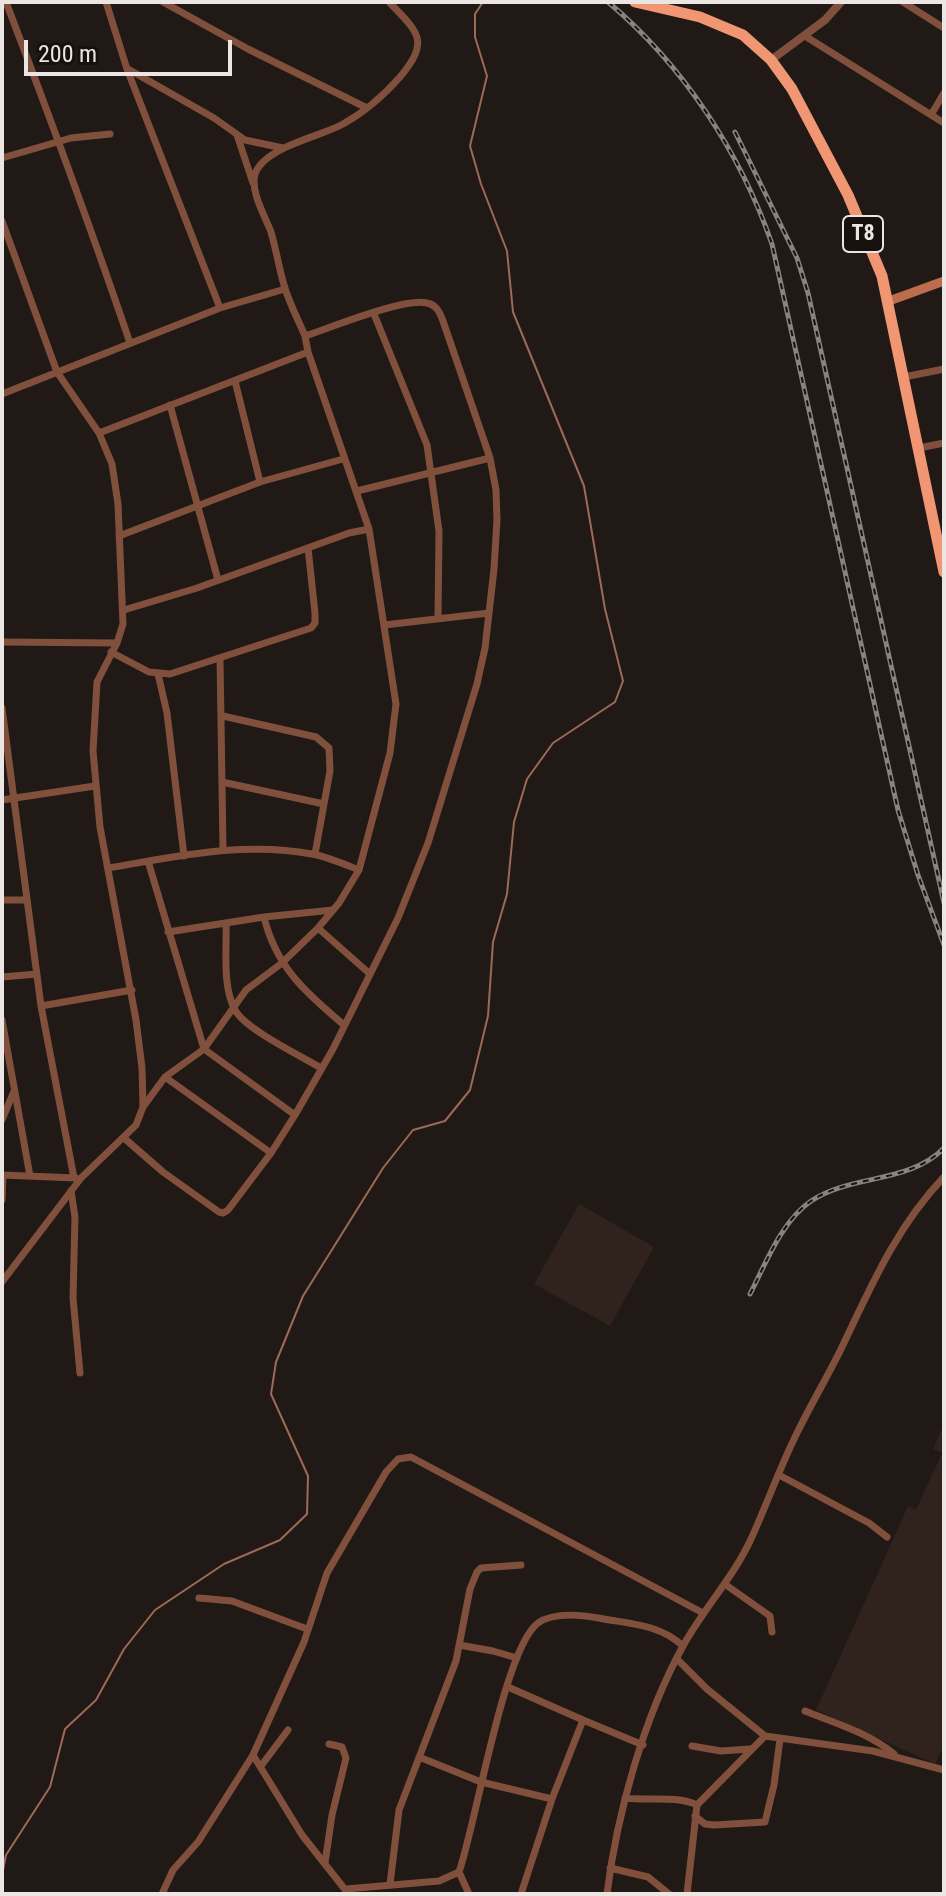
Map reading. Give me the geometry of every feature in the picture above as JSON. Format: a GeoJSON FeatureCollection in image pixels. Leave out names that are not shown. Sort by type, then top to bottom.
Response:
{"type":"FeatureCollection","features":[{"type":"Feature","properties":{"kind":"highway","name":"T8"},"geometry":{"type":"LineString","coordinates":[[635,2],[668,6],[743,35],[771,60],[792,89],[848,195],[882,276],[944,572]]}},
{"type":"Feature","properties":{"kind":"main road"},"geometry":{"type":"LineString","coordinates":[[889,301],[944,281]]}},
{"type":"Feature","properties":{"kind":"street"},"geometry":{"type":"LineString","coordinates":[[6,2],[88,219],[130,343]]}},
{"type":"Feature","properties":{"kind":"street"},"geometry":{"type":"LineString","coordinates":[[106,2],[127,69],[220,308]]}},
{"type":"Feature","properties":{"kind":"street"},"geometry":{"type":"LineString","coordinates":[[163,2],[259,55],[367,108]]}},
{"type":"Feature","properties":{"kind":"street"},"geometry":{"type":"LineString","coordinates":[[771,60],[805,36],[841,2]]}},
{"type":"Feature","properties":{"kind":"street"},"geometry":{"type":"LineString","coordinates":[[903,2],[944,28]]}},
{"type":"Feature","properties":{"kind":"street"},"geometry":{"type":"LineString","coordinates":[[254,184],[260,165],[285,148],[342,124],[367,108],[392,86],[413,61],[419,49],[416,33],[394,4]]}},
{"type":"Feature","properties":{"kind":"street"},"geometry":{"type":"LineString","coordinates":[[805,36],[944,123]]}},
{"type":"Feature","properties":{"kind":"street"},"geometry":{"type":"LineString","coordinates":[[127,69],[252,143],[285,148]]}},
{"type":"Feature","properties":{"kind":"street"},"geometry":{"type":"LineString","coordinates":[[931,115],[944,93]]}},
{"type":"Feature","properties":{"kind":"street"},"geometry":{"type":"LineString","coordinates":[[2,158],[57,142],[110,134]]}},
{"type":"Feature","properties":{"kind":"street"},"geometry":{"type":"LineString","coordinates":[[2,1282],[71,1191],[77,1178],[136,1125],[143,1107],[165,1077],[204,1049],[246,990],[282,963],[333,910],[359,870],[390,753],[396,704],[369,529],[343,459],[305,336],[285,289],[272,234],[237,135]]}},
{"type":"Feature","properties":{"kind":"street"},"geometry":{"type":"LineString","coordinates":[[2,221],[57,372],[99,433],[112,464],[124,610],[117,643],[101,669],[94,699],[95,786],[132,990],[142,1068],[143,1107]]}},
{"type":"Feature","properties":{"kind":"street"},"geometry":{"type":"LineString","coordinates":[[2,394],[220,308],[285,289]]}},
{"type":"Feature","properties":{"kind":"street"},"geometry":{"type":"LineString","coordinates":[[124,1138],[163,1172],[222,1213],[232,1206],[295,1115],[398,918],[428,843],[477,684],[489,613],[497,520],[496,490],[490,458],[453,345],[437,308],[428,303],[416,303],[305,336]]}},
{"type":"Feature","properties":{"kind":"street"},"geometry":{"type":"LineString","coordinates":[[374,314],[419,423],[432,473],[439,531],[438,617]]}},
{"type":"Feature","properties":{"kind":"street"},"geometry":{"type":"LineString","coordinates":[[99,433],[308,352]]}},
{"type":"Feature","properties":{"kind":"street"},"geometry":{"type":"LineString","coordinates":[[904,377],[944,369]]}},
{"type":"Feature","properties":{"kind":"street"},"geometry":{"type":"LineString","coordinates":[[235,381],[260,482]]}},
{"type":"Feature","properties":{"kind":"street"},"geometry":{"type":"LineString","coordinates":[[170,405],[218,580]]}},
{"type":"Feature","properties":{"kind":"street"},"geometry":{"type":"LineString","coordinates":[[919,448],[944,443]]}},
{"type":"Feature","properties":{"kind":"street"},"geometry":{"type":"LineString","coordinates":[[357,491],[490,458]]}},
{"type":"Feature","properties":{"kind":"street"},"geometry":{"type":"LineString","coordinates":[[119,536],[260,482],[343,459]]}},
{"type":"Feature","properties":{"kind":"street"},"geometry":{"type":"LineString","coordinates":[[124,610],[349,533],[369,529]]}},
{"type":"Feature","properties":{"kind":"street"},"geometry":{"type":"LineString","coordinates":[[111,652],[134,666],[158,674],[182,672],[314,625],[314,594],[308,548]]}},
{"type":"Feature","properties":{"kind":"street"},"geometry":{"type":"LineString","coordinates":[[384,625],[489,613]]}},
{"type":"Feature","properties":{"kind":"street"},"geometry":{"type":"LineString","coordinates":[[2,642],[117,643]]}},
{"type":"Feature","properties":{"kind":"street"},"geometry":{"type":"LineString","coordinates":[[220,658],[223,849]]}},
{"type":"Feature","properties":{"kind":"street"},"geometry":{"type":"LineString","coordinates":[[158,674],[167,713],[184,856]]}},
{"type":"Feature","properties":{"kind":"street"},"geometry":{"type":"LineString","coordinates":[[2,708],[41,1006],[77,1178]]}},
{"type":"Feature","properties":{"kind":"street"},"geometry":{"type":"LineString","coordinates":[[223,716],[302,733],[325,742],[331,753],[331,762],[315,854]]}},
{"type":"Feature","properties":{"kind":"street"},"geometry":{"type":"LineString","coordinates":[[222,782],[324,804]]}},
{"type":"Feature","properties":{"kind":"street"},"geometry":{"type":"LineString","coordinates":[[2,800],[95,786]]}},
{"type":"Feature","properties":{"kind":"street"},"geometry":{"type":"LineString","coordinates":[[108,868],[223,849],[267,849],[315,854],[359,870]]}},
{"type":"Feature","properties":{"kind":"street"},"geometry":{"type":"LineString","coordinates":[[148,861],[204,1049],[295,1115]]}},
{"type":"Feature","properties":{"kind":"street"},"geometry":{"type":"LineString","coordinates":[[2,900],[26,900]]}},
{"type":"Feature","properties":{"kind":"street"},"geometry":{"type":"LineString","coordinates":[[168,932],[333,910]]}},
{"type":"Feature","properties":{"kind":"street"},"geometry":{"type":"LineString","coordinates":[[264,917],[270,939],[282,963],[316,1001],[344,1025]]}},
{"type":"Feature","properties":{"kind":"street"},"geometry":{"type":"LineString","coordinates":[[226,924],[228,983],[233,1008],[247,1023],[321,1068]]}},
{"type":"Feature","properties":{"kind":"street"},"geometry":{"type":"LineString","coordinates":[[318,928],[370,974]]}},
{"type":"Feature","properties":{"kind":"street"},"geometry":{"type":"LineString","coordinates":[[2,977],[37,974]]}},
{"type":"Feature","properties":{"kind":"street"},"geometry":{"type":"LineString","coordinates":[[41,1006],[132,990]]}},
{"type":"Feature","properties":{"kind":"street"},"geometry":{"type":"LineString","coordinates":[[2,1020],[30,1176]]}},
{"type":"Feature","properties":{"kind":"street"},"geometry":{"type":"LineString","coordinates":[[165,1077],[271,1153]]}},
{"type":"Feature","properties":{"kind":"street"},"geometry":{"type":"LineString","coordinates":[[2,1120],[15,1089]]}},
{"type":"Feature","properties":{"kind":"street"},"geometry":{"type":"LineString","coordinates":[[2,1200],[3,1175],[77,1178]]}},
{"type":"Feature","properties":{"kind":"street"},"geometry":{"type":"LineString","coordinates":[[607,1894],[625,1798],[657,1702],[683,1646],[743,1557],[795,1436],[900,1230],[944,1177]]}},
{"type":"Feature","properties":{"kind":"street"},"geometry":{"type":"LineString","coordinates":[[71,1191],[75,1226],[73,1298],[80,1373]]}},
{"type":"Feature","properties":{"kind":"street"},"geometry":{"type":"LineString","coordinates":[[162,1894],[173,1870],[198,1842],[253,1755],[288,1680],[322,1584],[343,1541],[363,1514],[386,1472],[398,1459],[411,1457],[703,1613]]}},
{"type":"Feature","properties":{"kind":"street"},"geometry":{"type":"LineString","coordinates":[[779,1475],[869,1523],[887,1537]]}},
{"type":"Feature","properties":{"kind":"street"},"geometry":{"type":"LineString","coordinates":[[390,1884],[399,1810],[456,1661],[467,1598],[477,1572],[487,1567],[521,1565]]}},
{"type":"Feature","properties":{"kind":"street"},"geometry":{"type":"LineString","coordinates":[[726,1585],[770,1616],[772,1632]]}},
{"type":"Feature","properties":{"kind":"street"},"geometry":{"type":"LineString","coordinates":[[199,1598],[232,1601],[307,1629]]}},
{"type":"Feature","properties":{"kind":"street"},"geometry":{"type":"LineString","coordinates":[[469,1894],[459,1872],[481,1782],[517,1658],[536,1624],[554,1616],[599,1618],[649,1626],[683,1646]]}},
{"type":"Feature","properties":{"kind":"street"},"geometry":{"type":"LineString","coordinates":[[459,1645],[517,1658]]}},
{"type":"Feature","properties":{"kind":"street"},"geometry":{"type":"LineString","coordinates":[[677,1659],[707,1689],[765,1736],[896,1756],[944,1770]]}},
{"type":"Feature","properties":{"kind":"street"},"geometry":{"type":"LineString","coordinates":[[508,1687],[643,1745]]}},
{"type":"Feature","properties":{"kind":"street"},"geometry":{"type":"LineString","coordinates":[[805,1711],[859,1733],[883,1745],[896,1756]]}},
{"type":"Feature","properties":{"kind":"street"},"geometry":{"type":"LineString","coordinates":[[521,1894],[552,1799],[583,1720]]}},
{"type":"Feature","properties":{"kind":"street"},"geometry":{"type":"LineString","coordinates":[[261,1766],[288,1730]]}},
{"type":"Feature","properties":{"kind":"street"},"geometry":{"type":"LineString","coordinates":[[687,1894],[697,1805],[765,1736]]}},
{"type":"Feature","properties":{"kind":"street"},"geometry":{"type":"LineString","coordinates":[[695,1816],[705,1824],[714,1825],[761,1824],[767,1821],[780,1739]]}},
{"type":"Feature","properties":{"kind":"street"},"geometry":{"type":"LineString","coordinates":[[325,1863],[346,1756],[340,1746],[329,1744]]}},
{"type":"Feature","properties":{"kind":"street"},"geometry":{"type":"LineString","coordinates":[[692,1746],[721,1751],[750,1749]]}},
{"type":"Feature","properties":{"kind":"street"},"geometry":{"type":"LineString","coordinates":[[253,1755],[302,1835],[347,1892],[445,1879],[459,1872]]}},
{"type":"Feature","properties":{"kind":"street"},"geometry":{"type":"LineString","coordinates":[[419,1757],[481,1782],[552,1799]]}},
{"type":"Feature","properties":{"kind":"street"},"geometry":{"type":"LineString","coordinates":[[625,1798],[649,1801],[676,1799],[697,1805]]}},
{"type":"Feature","properties":{"kind":"street"},"geometry":{"type":"LineString","coordinates":[[610,1868],[648,1877],[669,1894]]}},
{"type":"Feature","properties":{"kind":"street"},"geometry":{"type":"LineString","coordinates":[[427,1894],[428,1882]]}},
{"type":"Feature","properties":{"kind":"shaded area"},"geometry":{"type":"Polygon","coordinates":[[[579,1204],[654,1247],[610,1326],[534,1284],[579,1204]]]}},
{"type":"Feature","properties":{"kind":"shaded area"},"geometry":{"type":"Polygon","coordinates":[[[944,1423],[944,1745],[935,1764],[816,1710],[908,1506],[916,1510],[942,1453],[933,1449],[944,1423]]]}},
{"type":"Feature","properties":{"kind":"waterway"},"geometry":{"type":"LineString","coordinates":[[2,1875],[6,1855],[50,1787],[65,1729],[96,1700],[124,1649],[155,1610],[224,1564],[280,1540],[307,1514],[308,1476],[271,1394],[276,1362],[303,1296],[383,1168],[413,1130],[445,1121],[470,1090],[488,1016],[493,942],[507,894],[514,822],[527,779],[553,743],[615,702],[623,681],[605,609],[584,486],[513,312],[507,251],[470,146],[487,76],[475,37],[475,14],[483,2]]}},
{"type":"Feature","properties":{"kind":"railway"},"geometry":{"type":"LineString","coordinates":[[608,2],[661,53],[706,112],[743,176],[772,244],[898,810],[944,945]]}},
{"type":"Feature","properties":{"kind":"railway"},"geometry":{"type":"LineString","coordinates":[[735,132],[797,258],[808,293],[944,903]]}},
{"type":"Feature","properties":{"kind":"railway"},"geometry":{"type":"LineString","coordinates":[[750,1294],[783,1231],[811,1201],[844,1186],[914,1168],[944,1148]]}}]}
